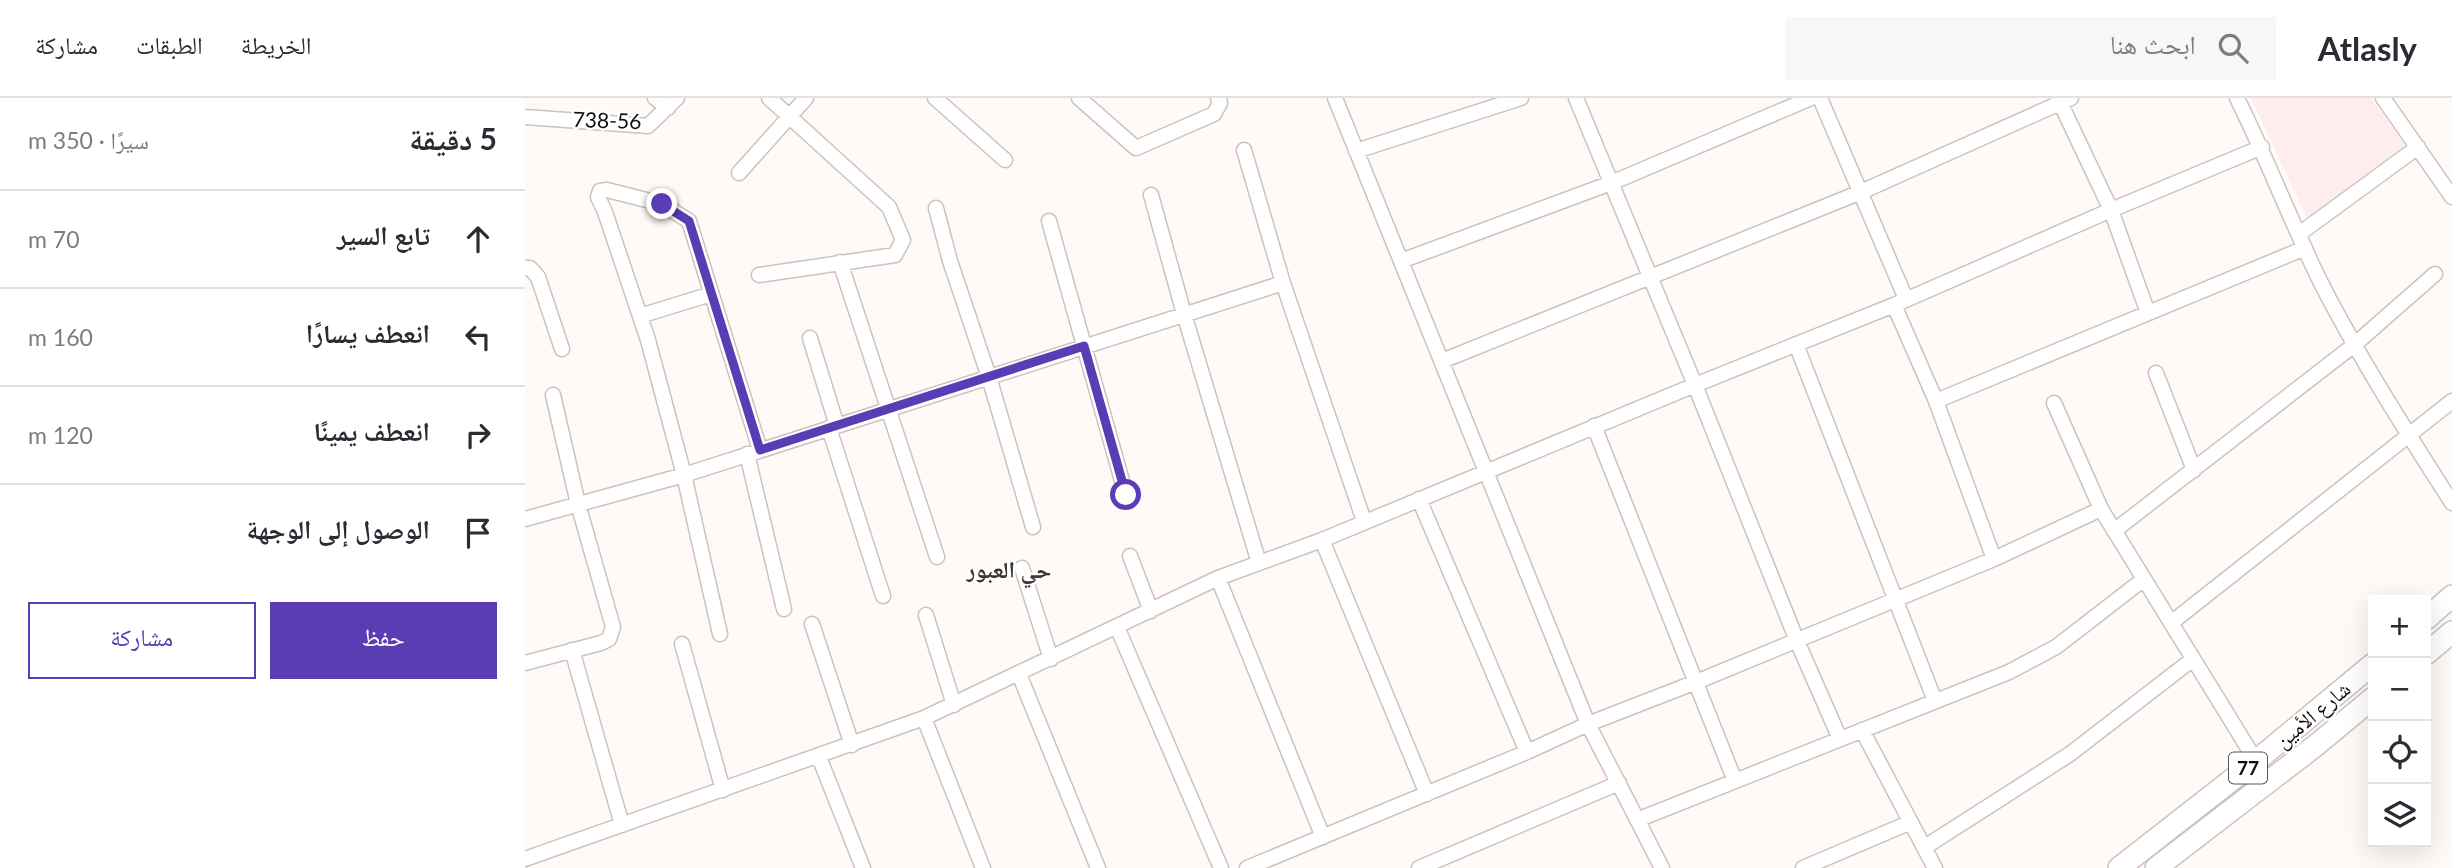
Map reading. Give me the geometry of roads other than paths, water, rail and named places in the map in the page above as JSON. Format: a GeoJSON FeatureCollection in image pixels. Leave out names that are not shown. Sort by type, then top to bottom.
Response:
{"type":"FeatureCollection","features":[{"type":"Feature","properties":{"kind":"main road"},"geometry":{"type":"LineString","coordinates":[[2431,615],[2452,596]]}},
{"type":"Feature","properties":{"kind":"main road"},"geometry":{"type":"LineString","coordinates":[[2431,650],[2452,632]]}},
{"type":"Feature","properties":{"kind":"main road","name":"شارع الأمين"},"geometry":{"type":"LineString","coordinates":[[2119,868],[2256,761],[2368,668]]}},
{"type":"Feature","properties":{"kind":"main road","name":"شارع الأمين"},"geometry":{"type":"LineString","coordinates":[[2156,868],[2368,702]]}},
{"type":"Feature","properties":{"kind":"main road"},"geometry":{"type":"LineString","coordinates":[[2298,727],[2315,746]]}},
{"type":"Feature","properties":{"kind":"street","name":"738-56"},"geometry":{"type":"LineString","coordinates":[[655,98],[673,103]]}},
{"type":"Feature","properties":{"kind":"street"},"geometry":{"type":"LineString","coordinates":[[759,275],[895,255],[903,240],[888,207],[769,98]]}},
{"type":"Feature","properties":{"kind":"street"},"geometry":{"type":"LineString","coordinates":[[739,173],[806,98]]}},
{"type":"Feature","properties":{"kind":"street"},"geometry":{"type":"LineString","coordinates":[[935,98],[1005,160]]}},
{"type":"Feature","properties":{"kind":"street"},"geometry":{"type":"LineString","coordinates":[[1079,98],[1136,148],[1213,114],[1220,103],[1218,98]]}},
{"type":"Feature","properties":{"kind":"street"},"geometry":{"type":"LineString","coordinates":[[1335,98],[1588,724],[1662,868]]}},
{"type":"Feature","properties":{"kind":"street"},"geometry":{"type":"LineString","coordinates":[[1356,151],[1521,98]]}},
{"type":"Feature","properties":{"kind":"street"},"geometry":{"type":"LineString","coordinates":[[1576,98],[1797,641],[1840,739]]}},
{"type":"Feature","properties":{"kind":"street"},"geometry":{"type":"LineString","coordinates":[[1401,261],[1611,183],[1811,98]]}},
{"type":"Feature","properties":{"kind":"street"},"geometry":{"type":"LineString","coordinates":[[1820,98],[1861,192],[1994,559]]}},
{"type":"Feature","properties":{"kind":"street"},"geometry":{"type":"LineString","coordinates":[[2237,98],[2262,147],[2305,248],[2354,345],[2452,503]]}},
{"type":"Feature","properties":{"kind":"street"},"geometry":{"type":"LineString","coordinates":[[2383,98],[2452,197]]}},
{"type":"Feature","properties":{"kind":"street"},"geometry":{"type":"LineString","coordinates":[[1441,362],[1861,192],[2063,100],[2111,210],[2148,313]]}},
{"type":"Feature","properties":{"kind":"street","name":"738-56"},"geometry":{"type":"LineString","coordinates":[[525,117],[648,126],[673,103]]}},
{"type":"Feature","properties":{"kind":"street"},"geometry":{"type":"LineString","coordinates":[[525,859],[924,718],[1218,578],[1322,540],[1900,302],[2262,147]]}},
{"type":"Feature","properties":{"kind":"street"},"geometry":{"type":"LineString","coordinates":[[2299,234],[2418,147]]}},
{"type":"Feature","properties":{"kind":"street"},"geometry":{"type":"LineString","coordinates":[[1244,150],[1283,283],[1364,521]]}},
{"type":"Feature","properties":{"kind":"street"},"geometry":{"type":"LineString","coordinates":[[720,634],[684,475],[639,316],[598,197],[600,191],[607,190],[662,204],[689,221],[754,452],[784,609]]}},
{"type":"Feature","properties":{"kind":"street"},"geometry":{"type":"LineString","coordinates":[[1151,195],[1259,563]]}},
{"type":"Feature","properties":{"kind":"street"},"geometry":{"type":"LineString","coordinates":[[936,208],[1033,527]]}},
{"type":"Feature","properties":{"kind":"street"},"geometry":{"type":"LineString","coordinates":[[1049,221],[1126,495]]}},
{"type":"Feature","properties":{"kind":"street"},"geometry":{"type":"LineString","coordinates":[[1936,401],[2305,248]]}},
{"type":"Feature","properties":{"kind":"street"},"geometry":{"type":"LineString","coordinates":[[840,262],[937,557]]}},
{"type":"Feature","properties":{"kind":"street"},"geometry":{"type":"LineString","coordinates":[[525,268],[530,268],[538,277],[562,349]]}},
{"type":"Feature","properties":{"kind":"street"},"geometry":{"type":"LineString","coordinates":[[2114,531],[2354,345],[2435,274]]}},
{"type":"Feature","properties":{"kind":"street"},"geometry":{"type":"LineString","coordinates":[[525,519],[684,475],[1283,283]]}},
{"type":"Feature","properties":{"kind":"street"},"geometry":{"type":"LineString","coordinates":[[639,316],[711,294]]}},
{"type":"Feature","properties":{"kind":"street"},"geometry":{"type":"LineString","coordinates":[[810,338],[883,596]]}},
{"type":"Feature","properties":{"kind":"street"},"geometry":{"type":"LineString","coordinates":[[1796,344],[1935,701]]}},
{"type":"Feature","properties":{"kind":"street"},"geometry":{"type":"LineString","coordinates":[[2156,373],[2194,470]]}},
{"type":"Feature","properties":{"kind":"street"},"geometry":{"type":"LineString","coordinates":[[525,663],[601,643],[609,639],[613,627],[578,504],[553,395]]}},
{"type":"Feature","properties":{"kind":"street"},"geometry":{"type":"LineString","coordinates":[[2171,623],[2452,401]]}},
{"type":"Feature","properties":{"kind":"street"},"geometry":{"type":"LineString","coordinates":[[2054,403],[2101,509],[2256,761]]}},
{"type":"Feature","properties":{"kind":"street"},"geometry":{"type":"LineString","coordinates":[[1594,426],[1735,781]]}},
{"type":"Feature","properties":{"kind":"street"},"geometry":{"type":"LineString","coordinates":[[1419,499],[1527,752]]}},
{"type":"Feature","properties":{"kind":"street"},"geometry":{"type":"LineString","coordinates":[[1247,868],[1588,724],[1994,559],[2101,509]]}},
{"type":"Feature","properties":{"kind":"street"},"geometry":{"type":"LineString","coordinates":[[1322,540],[1427,794]]}},
{"type":"Feature","properties":{"kind":"street"},"geometry":{"type":"LineString","coordinates":[[1130,556],[1151,611]]}},
{"type":"Feature","properties":{"kind":"street"},"geometry":{"type":"LineString","coordinates":[[1022,568],[1051,659]]}},
{"type":"Feature","properties":{"kind":"street"},"geometry":{"type":"LineString","coordinates":[[1218,578],[1323,837]]}},
{"type":"Feature","properties":{"kind":"street"},"geometry":{"type":"LineString","coordinates":[[1637,820],[2009,672],[2056,647],[2144,579]]}},
{"type":"Feature","properties":{"kind":"street"},"geometry":{"type":"LineString","coordinates":[[926,615],[954,705]]}},
{"type":"Feature","properties":{"kind":"street"},"geometry":{"type":"LineString","coordinates":[[812,624],[852,745]]}},
{"type":"Feature","properties":{"kind":"street"},"geometry":{"type":"LineString","coordinates":[[1117,628],[1221,868]]}},
{"type":"Feature","properties":{"kind":"street"},"geometry":{"type":"LineString","coordinates":[[682,644],[723,790]]}},
{"type":"Feature","properties":{"kind":"street"},"geometry":{"type":"LineString","coordinates":[[572,650],[622,825]]}},
{"type":"Feature","properties":{"kind":"street"},"geometry":{"type":"LineString","coordinates":[[1924,847],[2070,754],[2193,659]]}},
{"type":"Feature","properties":{"kind":"street"},"geometry":{"type":"LineString","coordinates":[[1019,674],[1098,868]]}},
{"type":"Feature","properties":{"kind":"street"},"geometry":{"type":"LineString","coordinates":[[924,718],[983,868]]}},
{"type":"Feature","properties":{"kind":"street"},"geometry":{"type":"LineString","coordinates":[[1862,730],[1935,868]]}},
{"type":"Feature","properties":{"kind":"street"},"geometry":{"type":"LineString","coordinates":[[819,757],[863,868]]}},
{"type":"Feature","properties":{"kind":"street"},"geometry":{"type":"LineString","coordinates":[[1419,868],[1619,783]]}},
{"type":"Feature","properties":{"kind":"street"},"geometry":{"type":"LineString","coordinates":[[1803,868],[1911,821]]}},
{"type":"Feature","properties":{"kind":"district","name":"حي العبور"},"geometry":{"type":"Point","coordinates":[1009,570]}}]}
